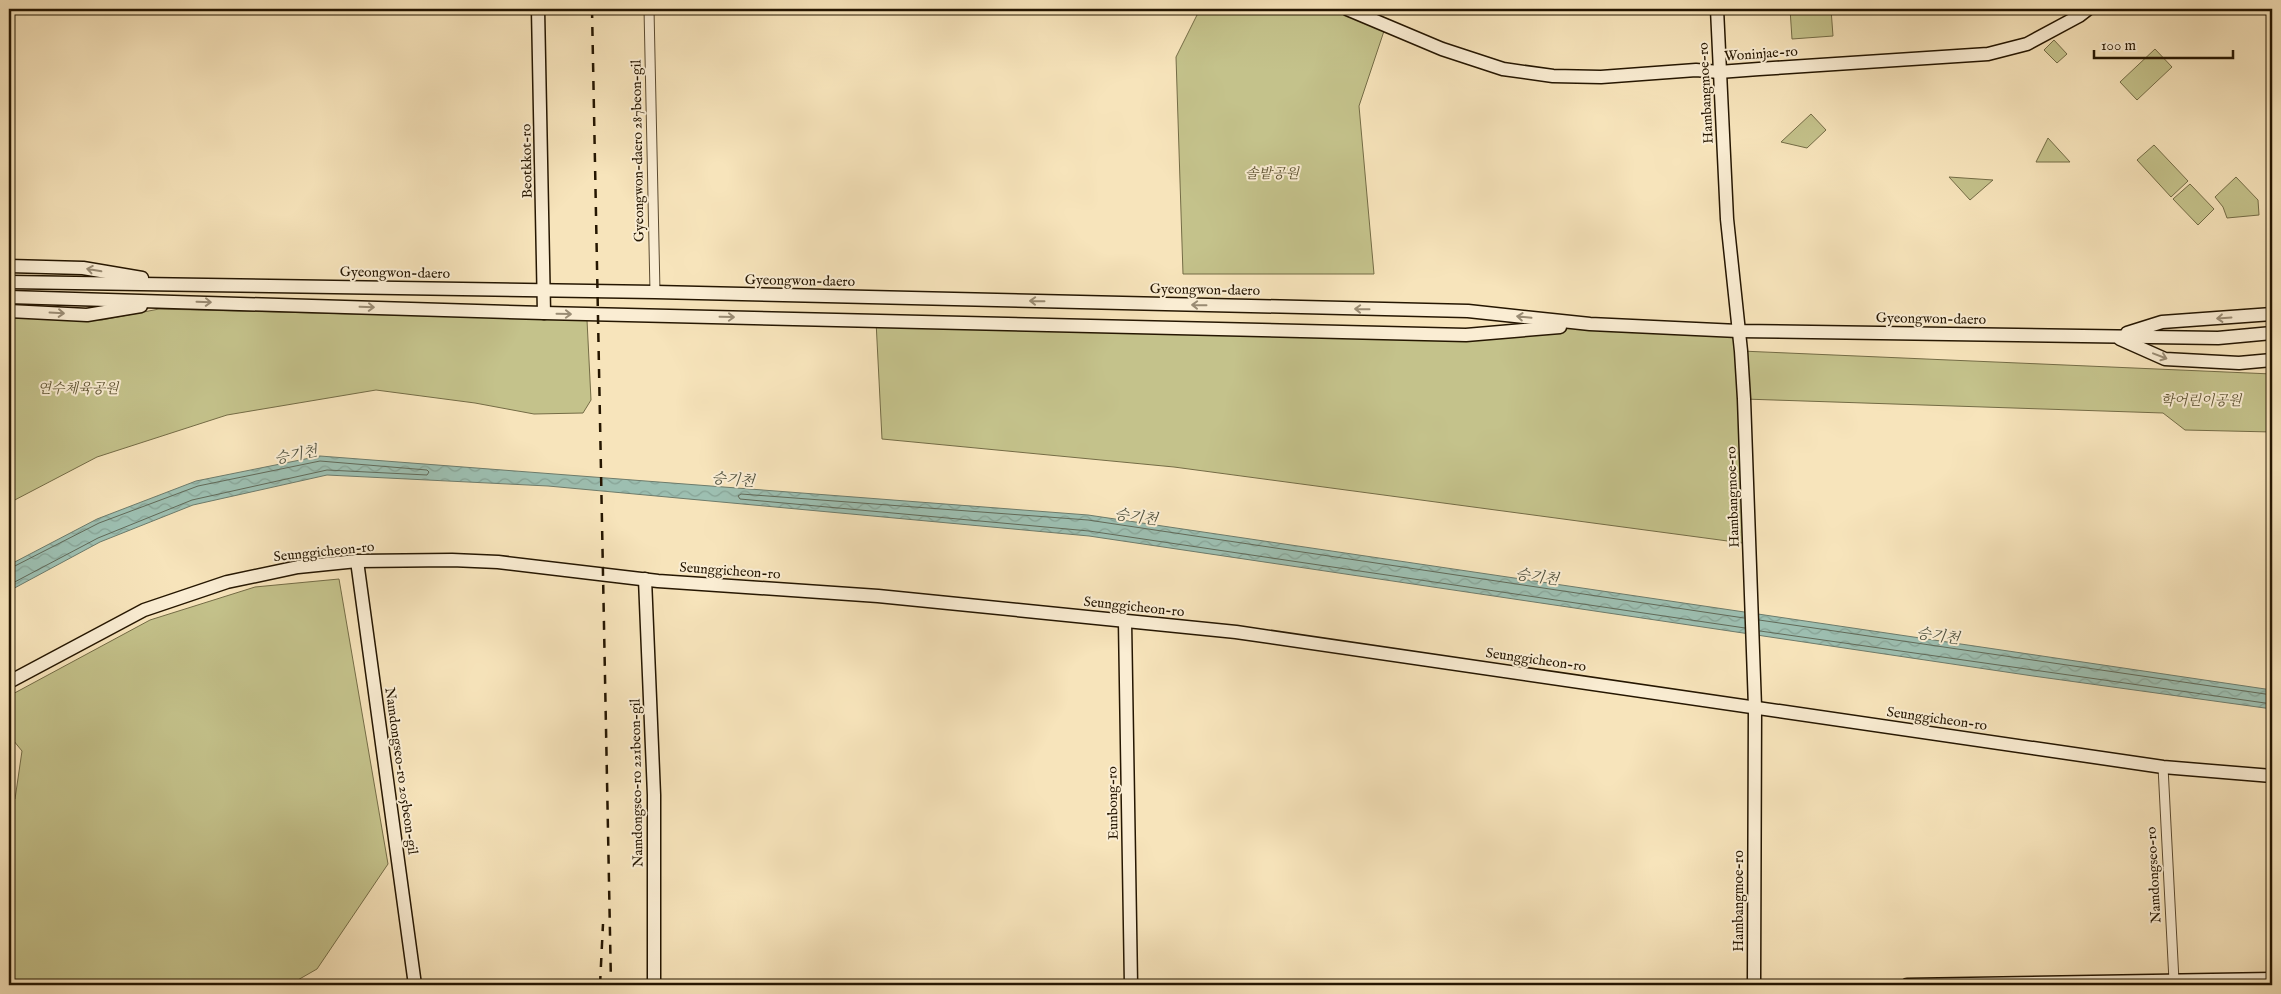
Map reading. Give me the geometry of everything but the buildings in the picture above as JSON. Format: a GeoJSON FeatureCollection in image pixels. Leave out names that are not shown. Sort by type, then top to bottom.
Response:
{"type":"FeatureCollection","features":[{"type":"Feature","properties":{"kind":"main road","name":"Beotkkot-ro"},"geometry":{"type":"LineString","coordinates":[[538,9],[544,313]]}},
{"type":"Feature","properties":{"kind":"main road","name":"Woninjae-ro"},"geometry":{"type":"LineString","coordinates":[[1347,9],[1442,49],[1503,69],[1553,76],[1601,77],[1696,70],[1719,72],[1988,54],[2027,44],[2079,16],[2088,9]]}},
{"type":"Feature","properties":{"kind":"main road","name":"Hambangmoe-ro"},"geometry":{"type":"LineString","coordinates":[[1717,9],[1727,218],[1744,390],[1750,544],[1755,707],[1754,985]]}},
{"type":"Feature","properties":{"kind":"main road"},"geometry":{"type":"LineString","coordinates":[[9,266],[83,268],[177,284]]}},
{"type":"Feature","properties":{"kind":"main road","name":"Gyeongwon-daero"},"geometry":{"type":"LineString","coordinates":[[9,282],[655,292],[1468,311],[1590,324],[1738,331],[2218,338],[2272,333]]}},
{"type":"Feature","properties":{"kind":"main road","name":"Gyeongwon-daero"},"geometry":{"type":"LineString","coordinates":[[9,297],[544,313],[1466,335],[1590,324]]}},
{"type":"Feature","properties":{"kind":"main road"},"geometry":{"type":"LineString","coordinates":[[9,311],[86,315],[178,301]]}},
{"type":"Feature","properties":{"kind":"main road"},"geometry":{"type":"LineString","coordinates":[[2116,337],[2162,322],[2272,314]]}},
{"type":"Feature","properties":{"kind":"main road"},"geometry":{"type":"LineString","coordinates":[[2116,337],[2165,360],[2239,363],[2272,360]]}},
{"type":"Feature","properties":{"kind":"main road","name":"Seunggicheon-ro"},"geometry":{"type":"LineString","coordinates":[[9,682],[144,610],[227,582],[298,567],[357,561],[452,560],[498,562],[645,579],[878,596],[1236,632],[2163,767],[2272,776]]}},
{"type":"Feature","properties":{"kind":"main road","name":"Namdongseo-ro 205beon-gil"},"geometry":{"type":"LineString","coordinates":[[357,561],[415,985]]}},
{"type":"Feature","properties":{"kind":"main road","name":"Namdongseo-ro 221beon-gil"},"geometry":{"type":"LineString","coordinates":[[645,579],[654,795],[654,985]]}},
{"type":"Feature","properties":{"kind":"main road","name":"Eunbong-ro"},"geometry":{"type":"LineString","coordinates":[[1125,621],[1130,985]]}},
{"type":"Feature","properties":{"kind":"main road"},"geometry":{"type":"LineString","coordinates":[[1907,985],[2272,979]]}},
{"type":"Feature","properties":{"kind":"street","name":"Gyeongwon-daero 287beon-gil"},"geometry":{"type":"LineString","coordinates":[[649,9],[655,292]]}},
{"type":"Feature","properties":{"kind":"street","name":"Namdongseo-ro"},"geometry":{"type":"LineString","coordinates":[[2163,767],[2174,981]]}},
{"type":"Feature","properties":{"kind":"green space","name":"솔밭공원"},"geometry":{"type":"Polygon","coordinates":[[[1200,9],[1348,9],[1386,25],[1359,106],[1374,274],[1183,274],[1176,57],[1200,9]]]}},
{"type":"Feature","properties":{"kind":"green space"},"geometry":{"type":"Polygon","coordinates":[[[1790,9],[1831,9],[1833,36],[1792,39],[1790,9]]]}},
{"type":"Feature","properties":{"kind":"green space"},"geometry":{"type":"Polygon","coordinates":[[[2054,40],[2067,54],[2057,63],[2044,50],[2054,40]]]}},
{"type":"Feature","properties":{"kind":"green space"},"geometry":{"type":"Polygon","coordinates":[[[2155,49],[2172,67],[2137,100],[2120,82],[2155,49]]]}},
{"type":"Feature","properties":{"kind":"green space"},"geometry":{"type":"Polygon","coordinates":[[[1811,114],[1826,130],[1807,148],[1781,142],[1811,114]]]}},
{"type":"Feature","properties":{"kind":"green space"},"geometry":{"type":"Polygon","coordinates":[[[2048,138],[2070,162],[2036,162],[2048,138]]]}},
{"type":"Feature","properties":{"kind":"green space"},"geometry":{"type":"Polygon","coordinates":[[[2154,145],[2188,181],[2171,197],[2137,160],[2154,145]]]}},
{"type":"Feature","properties":{"kind":"green space"},"geometry":{"type":"Polygon","coordinates":[[[1949,177],[1993,180],[1970,200],[1949,177]]]}},
{"type":"Feature","properties":{"kind":"green space"},"geometry":{"type":"Polygon","coordinates":[[[2236,177],[2258,200],[2259,215],[2227,218],[2223,207],[2215,197],[2236,177]]]}},
{"type":"Feature","properties":{"kind":"green space"},"geometry":{"type":"Polygon","coordinates":[[[2190,184],[2214,209],[2198,225],[2173,199],[2190,184]]]}},
{"type":"Feature","properties":{"kind":"green space","name":"연수체육공원"},"geometry":{"type":"Polygon","coordinates":[[[159,309],[587,320],[591,400],[583,413],[534,414],[475,403],[376,390],[227,415],[97,457],[9,503],[9,318],[102,320],[159,309]]]}},
{"type":"Feature","properties":{"kind":"green space"},"geometry":{"type":"Polygon","coordinates":[[[876,321],[1466,335],[1590,324],[1738,331],[1750,544],[1174,467],[882,439],[876,321]]]}},
{"type":"Feature","properties":{"kind":"green space","name":"학어린이공원"},"geometry":{"type":"Polygon","coordinates":[[[1741,351],[2272,374],[2272,432],[2185,430],[2163,413],[1744,399],[1741,351]]]}},
{"type":"Feature","properties":{"kind":"green space"},"geometry":{"type":"Polygon","coordinates":[[[339,579],[388,864],[317,969],[289,985],[9,985],[9,800],[15,799],[22,751],[9,735],[9,696],[150,620],[255,587],[339,579]]]}},
{"type":"Feature","properties":{"kind":"water"},"geometry":{"type":"Polygon","coordinates":[[[320,456],[1088,515],[2272,690],[2272,709],[2033,676],[1089,536],[548,486],[327,475],[193,505],[100,542],[9,591],[9,565],[97,519],[196,481],[320,456]]]}},
{"type":"Feature","properties":{"kind":"railway"},"geometry":{"type":"LineString","coordinates":[[592,9],[611,985]]}},
{"type":"Feature","properties":{"kind":"railway"},"geometry":{"type":"LineString","coordinates":[[600,985],[603,924]]}},
{"type":"Feature","properties":{"kind":"water label","name":"승기천"},"geometry":{"type":"Point","coordinates":[296,455]}},
{"type":"Feature","properties":{"kind":"water label","name":"승기천"},"geometry":{"type":"Point","coordinates":[733,480]}},
{"type":"Feature","properties":{"kind":"water label","name":"승기천"},"geometry":{"type":"Point","coordinates":[1136,517]}},
{"type":"Feature","properties":{"kind":"water label","name":"승기천"},"geometry":{"type":"Point","coordinates":[1537,577]}},
{"type":"Feature","properties":{"kind":"water label","name":"승기천"},"geometry":{"type":"Point","coordinates":[1938,636]}}]}
